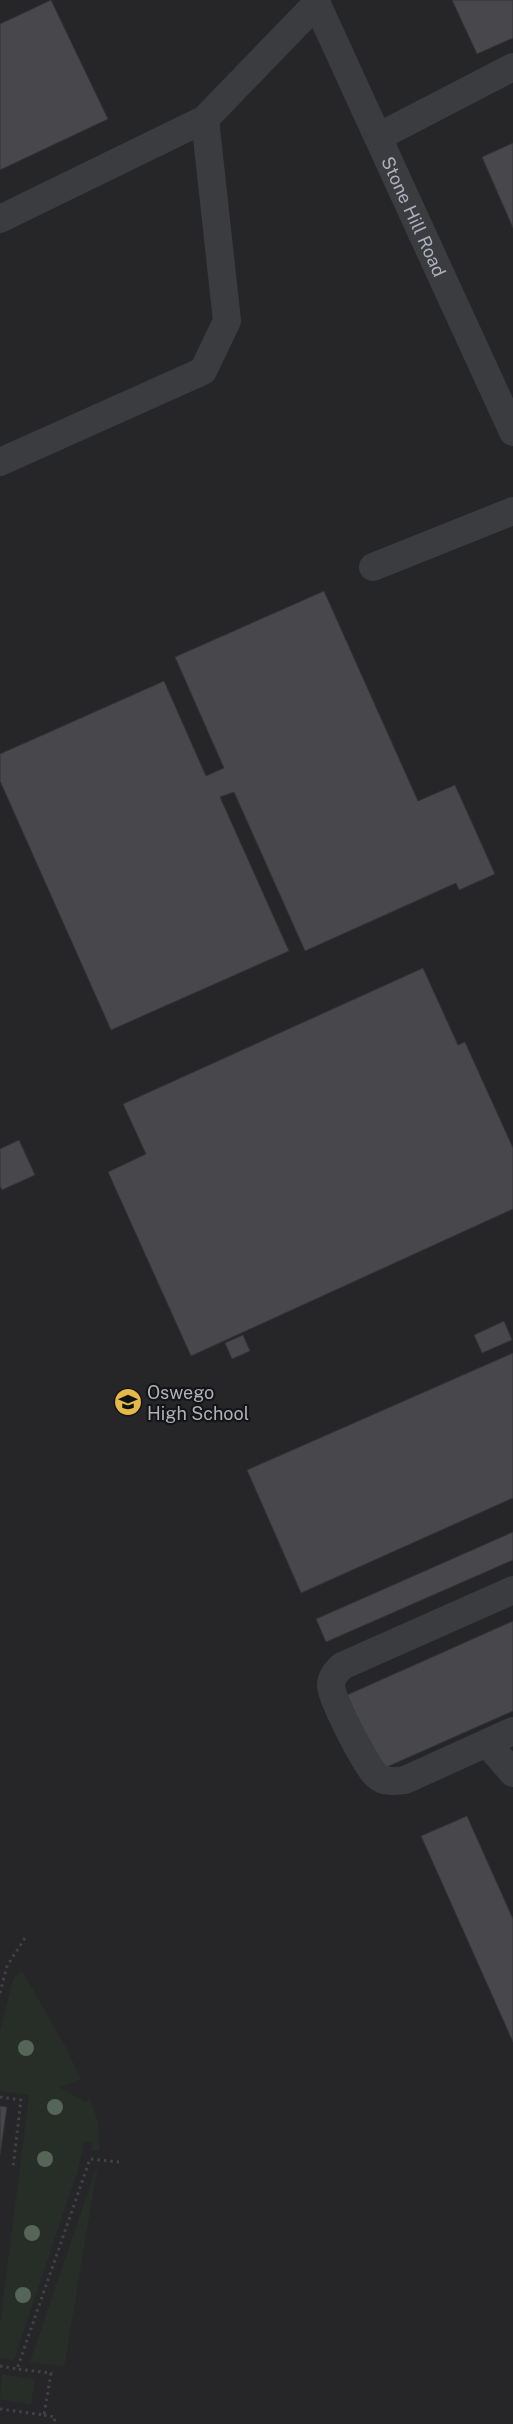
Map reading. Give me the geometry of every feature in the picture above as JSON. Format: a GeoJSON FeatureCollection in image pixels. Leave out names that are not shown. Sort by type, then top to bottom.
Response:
{"type":"FeatureCollection","features":[{"type":"Feature","properties":{"kind":"street"},"geometry":{"type":"LineString","coordinates":[[0,219],[205,120],[316,2]]}},
{"type":"Feature","properties":{"kind":"street","name":"Stone Hill Road"},"geometry":{"type":"LineString","coordinates":[[316,2],[513,432]]}},
{"type":"Feature","properties":{"kind":"street"},"geometry":{"type":"LineString","coordinates":[[378,137],[513,67]]}},
{"type":"Feature","properties":{"kind":"street"},"geometry":{"type":"LineString","coordinates":[[0,462],[203,371],[227,320],[205,120]]}},
{"type":"Feature","properties":{"kind":"street"},"geometry":{"type":"LineString","coordinates":[[374,566],[513,511]]}},
{"type":"Feature","properties":{"kind":"street"},"geometry":{"type":"LineString","coordinates":[[513,1590],[342,1666],[333,1675],[330,1688],[342,1718],[375,1775],[386,1781],[405,1780],[513,1731]]}},
{"type":"Feature","properties":{"kind":"street"},"geometry":{"type":"LineString","coordinates":[[486,1743],[513,1773]]}},
{"type":"Feature","properties":{"kind":"path"},"geometry":{"type":"LineString","coordinates":[[0,1993],[7,1966],[25,1938]]}},
{"type":"Feature","properties":{"kind":"path"},"geometry":{"type":"LineString","coordinates":[[0,2097],[21,2100],[13,2167]]}},
{"type":"Feature","properties":{"kind":"path"},"geometry":{"type":"LineString","coordinates":[[17,2369],[90,2159],[119,2162]]}},
{"type":"Feature","properties":{"kind":"path"},"geometry":{"type":"LineString","coordinates":[[0,2366],[51,2374],[44,2415]]}},
{"type":"Feature","properties":{"kind":"path"},"geometry":{"type":"LineString","coordinates":[[0,2409],[55,2417],[54,2424]]}},
{"type":"Feature","properties":{"kind":"shaded area"},"geometry":{"type":"Polygon","coordinates":[[[0,0],[513,0],[513,2424],[0,2424],[0,0]]]}},
{"type":"Feature","properties":{"kind":"shaded area"},"geometry":{"type":"Polygon","coordinates":[[[21,1973],[24,1974],[64,2044],[81,2079],[59,2087],[86,2102],[90,2099],[98,2122],[100,2151],[91,2150],[92,2142],[84,2141],[78,2170],[14,2360],[0,2358],[0,2324],[29,2095],[0,2091],[0,2031],[13,1980],[15,1976],[21,1973]]]}},
{"type":"Feature","properties":{"kind":"shaded area"},"geometry":{"type":"Polygon","coordinates":[[[98,2163],[65,2363],[62,2366],[30,2362],[98,2163]]]}},
{"type":"Feature","properties":{"kind":"shaded area"},"geometry":{"type":"Polygon","coordinates":[[[2,2374],[35,2380],[31,2405],[0,2399],[2,2374]]]}},
{"type":"Feature","properties":{"kind":"building"},"geometry":{"type":"Polygon","coordinates":[[[51,0],[108,119],[0,170],[0,24],[51,0]]]}},
{"type":"Feature","properties":{"kind":"building"},"geometry":{"type":"Polygon","coordinates":[[[452,0],[513,0],[513,38],[477,54],[452,0]]]}},
{"type":"Feature","properties":{"kind":"building"},"geometry":{"type":"Polygon","coordinates":[[[513,143],[513,228],[482,157],[513,143]]]}},
{"type":"Feature","properties":{"kind":"building"},"geometry":{"type":"Polygon","coordinates":[[[324,591],[418,801],[455,785],[495,874],[459,890],[456,883],[305,951],[234,792],[220,797],[289,951],[111,1030],[0,781],[0,754],[164,681],[206,776],[224,768],[175,657],[324,591]]]}},
{"type":"Feature","properties":{"kind":"building"},"geometry":{"type":"Polygon","coordinates":[[[423,968],[458,1045],[465,1042],[513,1148],[513,1209],[191,1356],[108,1172],[146,1154],[123,1104],[423,968]]]}},
{"type":"Feature","properties":{"kind":"building"},"geometry":{"type":"Polygon","coordinates":[[[19,1140],[35,1175],[2,1190],[0,1186],[0,1149],[19,1140]]]}},
{"type":"Feature","properties":{"kind":"building"},"geometry":{"type":"Polygon","coordinates":[[[504,1321],[512,1340],[482,1353],[474,1335],[504,1321]]]}},
{"type":"Feature","properties":{"kind":"building"},"geometry":{"type":"Polygon","coordinates":[[[243,1335],[250,1351],[232,1359],[225,1343],[243,1335]]]}},
{"type":"Feature","properties":{"kind":"building"},"geometry":{"type":"Polygon","coordinates":[[[513,1353],[513,1498],[301,1593],[247,1470],[513,1353]]]}},
{"type":"Feature","properties":{"kind":"building"},"geometry":{"type":"Polygon","coordinates":[[[513,1532],[513,1560],[326,1642],[316,1619],[513,1532]]]}},
{"type":"Feature","properties":{"kind":"building"},"geometry":{"type":"Polygon","coordinates":[[[513,1621],[513,1711],[380,1770],[347,1695],[513,1621]]]}},
{"type":"Feature","properties":{"kind":"building"},"geometry":{"type":"Polygon","coordinates":[[[467,1816],[513,1919],[513,2042],[421,1836],[467,1816]]]}},
{"type":"Feature","properties":{"kind":"building"},"geometry":{"type":"Polygon","coordinates":[[[0,2106],[7,2107],[0,2155],[0,2106]]]}},
{"type":"Feature","properties":{"kind":"place","name":"Oswego High School"},"geometry":{"type":"Point","coordinates":[128,1402]}}]}
